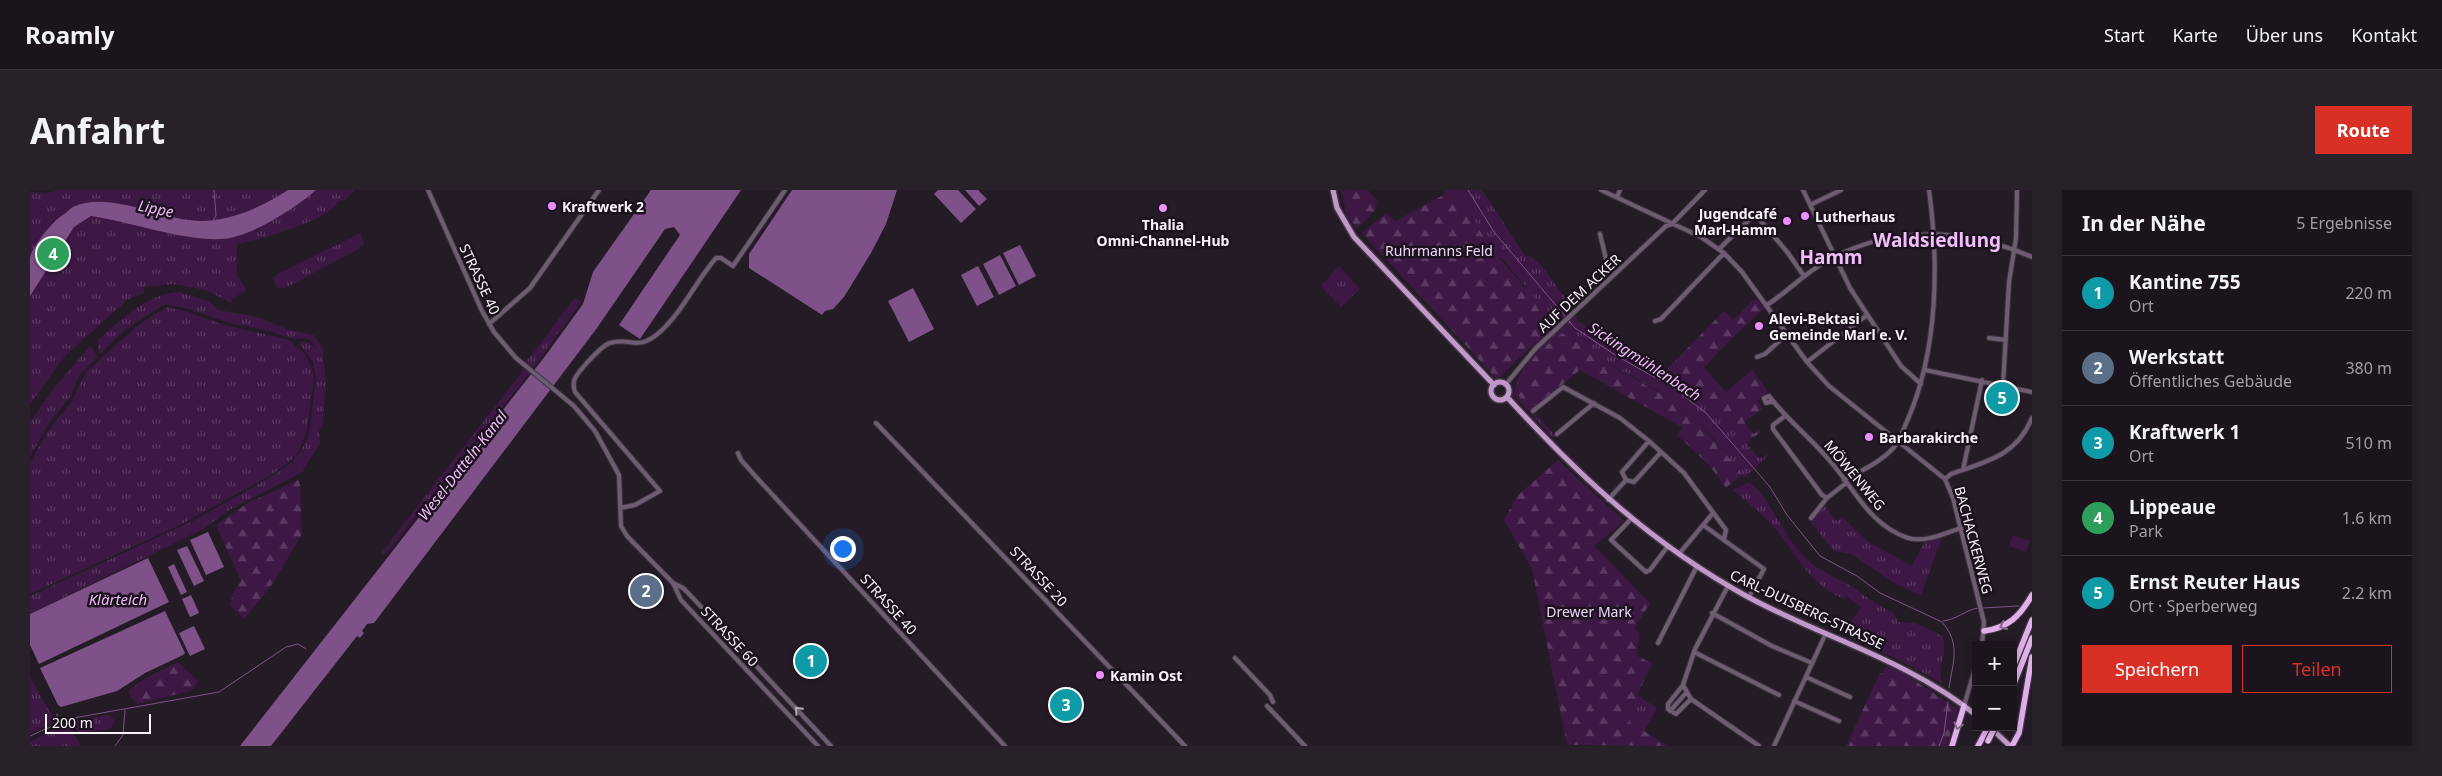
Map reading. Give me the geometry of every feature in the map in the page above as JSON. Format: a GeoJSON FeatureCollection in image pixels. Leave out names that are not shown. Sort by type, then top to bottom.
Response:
{"type":"FeatureCollection","features":[{"type":"Feature","properties":{"kind":"highway"},"geometry":{"type":"LineString","coordinates":[[1984,632],[1996,630],[2010,624],[2019,615],[2032,595]]}},
{"type":"Feature","properties":{"kind":"highway"},"geometry":{"type":"LineString","coordinates":[[2017,657],[2032,620]]}},
{"type":"Feature","properties":{"kind":"highway"},"geometry":{"type":"LineString","coordinates":[[2017,676],[2032,638]]}},
{"type":"Feature","properties":{"kind":"highway"},"geometry":{"type":"LineString","coordinates":[[2011,746],[2019,733],[2032,657]]}},
{"type":"Feature","properties":{"kind":"highway"},"geometry":{"type":"LineString","coordinates":[[1952,746],[1964,706]]}},
{"type":"Feature","properties":{"kind":"highway"},"geometry":{"type":"LineString","coordinates":[[1978,746],[1986,741]]}},
{"type":"Feature","properties":{"kind":"main road"},"geometry":{"type":"LineString","coordinates":[[1333,190],[1337,208],[1354,237],[1494,385]]}},
{"type":"Feature","properties":{"kind":"main road"},"geometry":{"type":"LineString","coordinates":[[1499,382],[1506,384],[1509,391],[1507,397],[1500,400],[1494,398],[1491,391],[1494,385],[1499,382]]}},
{"type":"Feature","properties":{"kind":"main road","name":"CARL-DUISBERG-STRASSE"},"geometry":{"type":"LineString","coordinates":[[1507,397],[1559,453],[1608,500],[1679,554],[1749,598],[1906,669],[1972,713]]}},
{"type":"Feature","properties":{"kind":"main road"},"geometry":{"type":"LineString","coordinates":[[1994,731],[2011,746]]}},
{"type":"Feature","properties":{"kind":"street","name":"STRASSE 40"},"geometry":{"type":"LineString","coordinates":[[428,190],[489,324],[516,358],[567,399],[595,431],[617,471],[620,482],[620,508]]}},
{"type":"Feature","properties":{"kind":"street"},"geometry":{"type":"LineString","coordinates":[[489,324],[530,288],[600,190]]}},
{"type":"Feature","properties":{"kind":"street"},"geometry":{"type":"LineString","coordinates":[[620,508],[635,505],[660,491],[576,392],[573,383],[575,379],[604,346],[616,342],[642,344],[661,331],[675,316],[716,258],[721,258],[733,266],[785,190]]}},
{"type":"Feature","properties":{"kind":"street","name":"BACHACKERWEG"},"geometry":{"type":"LineString","coordinates":[[1601,190],[1672,224],[1724,253],[1767,305],[1807,362],[1829,386],[1945,479],[1950,486],[1982,614],[1984,632],[1983,641]]}},
{"type":"Feature","properties":{"kind":"street"},"geometry":{"type":"LineString","coordinates":[[1617,197],[1620,190]]}},
{"type":"Feature","properties":{"kind":"street","name":"AUF DEM ACKER"},"geometry":{"type":"LineString","coordinates":[[1506,384],[1536,348],[1666,226],[1672,224],[1705,190]]}},
{"type":"Feature","properties":{"kind":"street"},"geometry":{"type":"LineString","coordinates":[[1803,190],[1835,257],[1867,315],[1901,366],[1921,384]]}},
{"type":"Feature","properties":{"kind":"street"},"geometry":{"type":"LineString","coordinates":[[1810,204],[1841,190]]}},
{"type":"Feature","properties":{"kind":"street"},"geometry":{"type":"LineString","coordinates":[[1811,518],[1826,498],[1845,482],[1876,462],[1898,442],[1921,384],[1934,316],[1933,234],[1930,190]]}},
{"type":"Feature","properties":{"kind":"street"},"geometry":{"type":"LineString","coordinates":[[2002,385],[2013,249],[2016,238],[2017,190]]}},
{"type":"Feature","properties":{"kind":"street"},"geometry":{"type":"LineString","coordinates":[[1719,249],[1755,214],[1788,252],[1804,276]]}},
{"type":"Feature","properties":{"kind":"street"},"geometry":{"type":"LineString","coordinates":[[1600,234],[1607,263],[1615,274]]}},
{"type":"Feature","properties":{"kind":"street"},"geometry":{"type":"LineString","coordinates":[[1767,305],[1804,276],[1835,257],[1889,239],[1933,234],[1976,238],[2032,257]]}},
{"type":"Feature","properties":{"kind":"street"},"geometry":{"type":"LineString","coordinates":[[1655,321],[1661,318],[1724,253]]}},
{"type":"Feature","properties":{"kind":"street"},"geometry":{"type":"LineString","coordinates":[[1807,362],[1867,315]]}},
{"type":"Feature","properties":{"kind":"street"},"geometry":{"type":"LineString","coordinates":[[1757,357],[1765,354],[1787,334]]}},
{"type":"Feature","properties":{"kind":"street"},"geometry":{"type":"LineString","coordinates":[[1989,338],[2006,340]]}},
{"type":"Feature","properties":{"kind":"street"},"geometry":{"type":"LineString","coordinates":[[1925,370],[1982,380],[2032,392]]}},
{"type":"Feature","properties":{"kind":"street"},"geometry":{"type":"LineString","coordinates":[[1963,470],[1982,380]]}},
{"type":"Feature","properties":{"kind":"street"},"geometry":{"type":"LineString","coordinates":[[1533,410],[1564,387],[1620,418],[1684,473],[1726,530],[1724,539]]}},
{"type":"Feature","properties":{"kind":"street","name":"MÖWENWEG"},"geometry":{"type":"LineString","coordinates":[[1773,401],[1785,416],[1824,455],[1861,504],[1880,522],[1908,538],[1927,538],[1961,528]]}},
{"type":"Feature","properties":{"kind":"street"},"geometry":{"type":"LineString","coordinates":[[1557,434],[1594,403]]}},
{"type":"Feature","properties":{"kind":"street"},"geometry":{"type":"LineString","coordinates":[[1785,416],[1773,425],[1773,429],[1826,498]]}},
{"type":"Feature","properties":{"kind":"street"},"geometry":{"type":"LineString","coordinates":[[1945,479],[2013,448],[2024,436],[2032,418]]}},
{"type":"Feature","properties":{"kind":"street","name":"STRASSE 20"},"geometry":{"type":"LineString","coordinates":[[876,423],[1185,746]]}},
{"type":"Feature","properties":{"kind":"street"},"geometry":{"type":"LineString","coordinates":[[1649,441],[1622,472],[1626,480],[1634,482],[1661,452]]}},
{"type":"Feature","properties":{"kind":"street","name":"STRASSE 40"},"geometry":{"type":"LineString","coordinates":[[738,453],[741,460],[757,478],[1005,746]]}},
{"type":"Feature","properties":{"kind":"street"},"geometry":{"type":"LineString","coordinates":[[1608,500],[1626,480]]}},
{"type":"Feature","properties":{"kind":"street","name":"STRASSE 60"},"geometry":{"type":"LineString","coordinates":[[620,508],[621,526],[630,539],[672,583],[680,598],[818,746]]}},
{"type":"Feature","properties":{"kind":"street"},"geometry":{"type":"LineString","coordinates":[[1679,554],[1713,513]]}},
{"type":"Feature","properties":{"kind":"street"},"geometry":{"type":"LineString","coordinates":[[1631,519],[1611,540],[1646,572],[1650,570],[1668,546]]}},
{"type":"Feature","properties":{"kind":"street"},"geometry":{"type":"LineString","coordinates":[[1703,525],[1764,569],[1749,598]]}},
{"type":"Feature","properties":{"kind":"street"},"geometry":{"type":"LineString","coordinates":[[1658,643],[1697,566]]}},
{"type":"Feature","properties":{"kind":"street"},"geometry":{"type":"LineString","coordinates":[[672,583],[683,588],[691,596],[831,746]]}},
{"type":"Feature","properties":{"kind":"street"},"geometry":{"type":"LineString","coordinates":[[1691,699],[1678,713],[1674,714],[1670,711],[1668,704],[1683,685],[1694,652],[1712,613],[1728,586]]}},
{"type":"Feature","properties":{"kind":"street"},"geometry":{"type":"LineString","coordinates":[[1712,613],[1780,650],[1812,663]]}},
{"type":"Feature","properties":{"kind":"street"},"geometry":{"type":"LineString","coordinates":[[1774,746],[1826,633]]}},
{"type":"Feature","properties":{"kind":"street"},"geometry":{"type":"LineString","coordinates":[[1694,652],[1779,695]]}},
{"type":"Feature","properties":{"kind":"street"},"geometry":{"type":"LineString","coordinates":[[1235,658],[1270,695],[1273,702]]}},
{"type":"Feature","properties":{"kind":"street"},"geometry":{"type":"LineString","coordinates":[[1806,677],[1850,697]]}},
{"type":"Feature","properties":{"kind":"street"},"geometry":{"type":"LineString","coordinates":[[1964,706],[1972,679]]}},
{"type":"Feature","properties":{"kind":"street"},"geometry":{"type":"LineString","coordinates":[[1683,685],[1691,699],[1759,746]]}},
{"type":"Feature","properties":{"kind":"street"},"geometry":{"type":"LineString","coordinates":[[1670,711],[1686,693]]}},
{"type":"Feature","properties":{"kind":"street"},"geometry":{"type":"LineString","coordinates":[[1794,701],[1839,721]]}},
{"type":"Feature","properties":{"kind":"street"},"geometry":{"type":"LineString","coordinates":[[1268,706],[1305,746]]}},
{"type":"Feature","properties":{"kind":"green space"},"geometry":{"type":"Polygon","coordinates":[[[57,190],[355,190],[346,200],[338,201],[333,208],[309,222],[260,239],[237,244],[237,275],[247,290],[232,299],[231,303],[206,290],[173,284],[144,287],[144,293],[127,300],[65,356],[30,404],[30,192],[47,193],[57,190]]]}},
{"type":"Feature","properties":{"kind":"green space"},"geometry":{"type":"Polygon","coordinates":[[[1341,190],[1368,190],[1377,200],[1375,211],[1357,229],[1347,216],[1341,190]]]}},
{"type":"Feature","properties":{"kind":"green space","name":"Ruhrmanns Feld"},"geometry":{"type":"Polygon","coordinates":[[[1443,190],[1454,190],[1484,237],[1502,257],[1500,259],[1556,322],[1499,378],[1495,377],[1362,233],[1386,213],[1396,221],[1445,194],[1443,190]]]}},
{"type":"Feature","properties":{"kind":"green space"},"geometry":{"type":"Polygon","coordinates":[[[1454,190],[1482,190],[1526,257],[1530,255],[1546,271],[1573,309],[1531,348],[1536,343],[1526,287],[1484,237],[1454,190]]]}},
{"type":"Feature","properties":{"kind":"green space"},"geometry":{"type":"Polygon","coordinates":[[[361,233],[364,244],[357,250],[285,288],[277,288],[273,278],[278,274],[361,233]]]}},
{"type":"Feature","properties":{"kind":"green space"},"geometry":{"type":"Polygon","coordinates":[[[1339,266],[1360,289],[1341,307],[1321,286],[1339,266]]]}},
{"type":"Feature","properties":{"kind":"green space"},"geometry":{"type":"Polygon","coordinates":[[[179,292],[210,302],[218,310],[257,317],[289,330],[314,335],[322,347],[324,358],[310,340],[303,338],[294,339],[265,330],[233,324],[188,309],[165,304],[126,329],[99,355],[98,340],[126,316],[156,298],[179,292]]]}},
{"type":"Feature","properties":{"kind":"green space"},"geometry":{"type":"Polygon","coordinates":[[[1756,298],[1764,308],[1704,368],[1726,392],[1752,370],[1768,391],[1758,401],[1762,409],[1744,422],[1753,434],[1760,430],[1761,432],[1746,443],[1727,421],[1700,395],[1664,372],[1724,311],[1733,320],[1756,298]]]}},
{"type":"Feature","properties":{"kind":"green space"},"geometry":{"type":"Polygon","coordinates":[[[577,299],[581,302],[527,376],[385,555],[381,553],[522,372],[525,361],[532,355],[573,300],[577,299]]]}},
{"type":"Feature","properties":{"kind":"green space"},"geometry":{"type":"Polygon","coordinates":[[[167,307],[182,310],[224,325],[289,340],[306,355],[314,375],[307,431],[298,452],[273,474],[182,524],[30,594],[30,463],[50,428],[72,401],[86,372],[138,325],[167,307]]]}},
{"type":"Feature","properties":{"kind":"green space"},"geometry":{"type":"Polygon","coordinates":[[[1576,315],[1578,321],[1604,338],[1605,336],[1624,350],[1688,385],[1708,401],[1758,457],[1761,458],[1771,453],[1744,478],[1729,457],[1694,417],[1674,401],[1589,352],[1562,333],[1540,350],[1517,386],[1517,394],[1556,436],[1553,438],[1514,395],[1516,383],[1529,361],[1548,341],[1576,315]]]}},
{"type":"Feature","properties":{"kind":"green space"},"geometry":{"type":"Polygon","coordinates":[[[1562,333],[1610,365],[1674,401],[1695,418],[1742,474],[1726,488],[1709,465],[1677,435],[1683,428],[1580,370],[1531,410],[1517,394],[1517,386],[1540,350],[1562,333]]]}},
{"type":"Feature","properties":{"kind":"green space"},"geometry":{"type":"Polygon","coordinates":[[[301,341],[312,345],[320,353],[324,364],[326,391],[322,427],[319,430],[320,444],[301,473],[231,509],[203,529],[30,614],[30,596],[193,521],[274,475],[294,461],[306,442],[310,428],[316,379],[313,362],[300,344],[301,341]]]}},
{"type":"Feature","properties":{"kind":"green space"},"geometry":{"type":"Polygon","coordinates":[[[90,346],[98,357],[80,374],[70,397],[49,423],[30,457],[30,422],[55,387],[90,346]]]}},
{"type":"Feature","properties":{"kind":"green space","name":"Drewer Mark"},"geometry":{"type":"Polygon","coordinates":[[[1558,460],[1624,521],[1594,546],[1650,603],[1634,629],[1640,633],[1637,656],[1652,663],[1626,720],[1668,746],[1567,745],[1532,569],[1504,520],[1517,496],[1558,460]]]}},
{"type":"Feature","properties":{"kind":"green space"},"geometry":{"type":"Polygon","coordinates":[[[298,480],[300,484],[302,534],[273,583],[244,619],[230,605],[233,593],[241,581],[216,525],[248,503],[298,480]]]}},
{"type":"Feature","properties":{"kind":"green space"},"geometry":{"type":"Polygon","coordinates":[[[1749,482],[1762,494],[1794,545],[1813,565],[1894,613],[1898,622],[1915,623],[1942,636],[1944,648],[1941,671],[1942,683],[1901,661],[1842,634],[1861,607],[1846,596],[1844,599],[1831,592],[1811,576],[1769,521],[1733,490],[1749,482]]]}},
{"type":"Feature","properties":{"kind":"green space"},"geometry":{"type":"Polygon","coordinates":[[[1824,503],[1836,521],[1842,517],[1867,541],[1912,566],[1925,541],[1942,537],[1921,595],[1894,583],[1851,554],[1834,551],[1811,523],[1824,503]]]}},
{"type":"Feature","properties":{"kind":"green space"},"geometry":{"type":"Polygon","coordinates":[[[2013,535],[2030,541],[2026,552],[2009,546],[2013,535]]]}},
{"type":"Feature","properties":{"kind":"green space"},"geometry":{"type":"Polygon","coordinates":[[[178,662],[198,681],[191,691],[137,704],[129,695],[129,690],[149,676],[178,662]]]}},
{"type":"Feature","properties":{"kind":"green space"},"geometry":{"type":"Polygon","coordinates":[[[1887,665],[1903,673],[1958,709],[1947,746],[1846,746],[1880,673],[1882,674],[1887,665]]]}},
{"type":"Feature","properties":{"kind":"green space"},"geometry":{"type":"Polygon","coordinates":[[[30,677],[55,721],[30,733],[30,677]]]}},
{"type":"Feature","properties":{"kind":"green space"},"geometry":{"type":"Polygon","coordinates":[[[1637,695],[1657,708],[1644,731],[1626,720],[1637,695]]]}},
{"type":"Feature","properties":{"kind":"green space"},"geometry":{"type":"Polygon","coordinates":[[[109,715],[115,721],[110,729],[79,733],[74,721],[109,715]]]}},
{"type":"Feature","properties":{"kind":"green space"},"geometry":{"type":"Polygon","coordinates":[[[62,725],[69,725],[81,746],[30,746],[30,742],[62,725]]]}},
{"type":"Feature","properties":{"kind":"water"},"geometry":{"type":"Polygon","coordinates":[[[288,190],[316,190],[259,228],[222,239],[190,237],[91,216],[74,227],[30,296],[30,258],[32,253],[38,241],[48,229],[57,219],[73,207],[87,203],[103,202],[136,207],[169,216],[199,221],[223,219],[246,212],[288,190]]]}},
{"type":"Feature","properties":{"kind":"water","name":"Wesel-Datteln-Kanal"},"geometry":{"type":"Polygon","coordinates":[[[651,190],[741,190],[640,339],[619,325],[680,235],[674,227],[665,229],[597,328],[374,623],[367,624],[362,631],[364,633],[360,638],[357,636],[271,746],[240,746],[546,355],[583,304],[593,272],[651,190]]]}},
{"type":"Feature","properties":{"kind":"water"},"geometry":{"type":"Polygon","coordinates":[[[792,190],[897,190],[886,224],[871,253],[844,297],[833,309],[825,311],[822,315],[749,268],[749,254],[792,190]]]}},
{"type":"Feature","properties":{"kind":"water"},"geometry":{"type":"Polygon","coordinates":[[[938,190],[958,190],[976,209],[961,223],[934,194],[938,190]]]}},
{"type":"Feature","properties":{"kind":"water"},"geometry":{"type":"Polygon","coordinates":[[[965,190],[978,190],[987,199],[979,206],[965,190]]]}},
{"type":"Feature","properties":{"kind":"water"},"geometry":{"type":"Polygon","coordinates":[[[1020,245],[1036,276],[1019,285],[1003,253],[1020,245]]]}},
{"type":"Feature","properties":{"kind":"water"},"geometry":{"type":"Polygon","coordinates":[[[1000,255],[1016,286],[999,295],[983,264],[1000,255]]]}},
{"type":"Feature","properties":{"kind":"water"},"geometry":{"type":"Polygon","coordinates":[[[978,266],[994,297],[977,306],[961,275],[978,266]]]}},
{"type":"Feature","properties":{"kind":"water"},"geometry":{"type":"Polygon","coordinates":[[[913,288],[934,329],[909,342],[888,301],[913,288]]]}},
{"type":"Feature","properties":{"kind":"water"},"geometry":{"type":"Polygon","coordinates":[[[208,532],[224,567],[206,575],[190,540],[208,532]]]}},
{"type":"Feature","properties":{"kind":"water"},"geometry":{"type":"Polygon","coordinates":[[[187,546],[204,581],[194,586],[177,550],[187,546]]]}},
{"type":"Feature","properties":{"kind":"water","name":"Klärteich"},"geometry":{"type":"Polygon","coordinates":[[[148,558],[169,602],[39,664],[30,645],[30,614],[148,558]]]}},
{"type":"Feature","properties":{"kind":"water"},"geometry":{"type":"Polygon","coordinates":[[[174,564],[187,592],[181,595],[168,567],[174,564]]]}},
{"type":"Feature","properties":{"kind":"water"},"geometry":{"type":"Polygon","coordinates":[[[191,595],[199,613],[190,617],[182,599],[191,595]]]}},
{"type":"Feature","properties":{"kind":"water","name":"Klärteich"},"geometry":{"type":"Polygon","coordinates":[[[165,611],[185,653],[183,655],[145,673],[117,691],[61,707],[58,705],[40,668],[165,611]]]}},
{"type":"Feature","properties":{"kind":"water"},"geometry":{"type":"Polygon","coordinates":[[[194,626],[205,649],[190,656],[179,633],[194,626]]]}},
{"type":"Feature","properties":{"kind":"waterway"},"geometry":{"type":"LineString","coordinates":[[213,221],[216,215],[214,190]]}},
{"type":"Feature","properties":{"kind":"waterway","name":"Sickingmühlenbach"},"geometry":{"type":"LineString","coordinates":[[1468,190],[1494,232],[1575,328],[1615,355],[1672,387],[1706,413],[1770,487],[1787,515],[1820,556],[1857,576],[1880,593],[1942,622],[1948,630],[1954,645],[1954,661],[1949,688]]}},
{"type":"Feature","properties":{"kind":"waterway"},"geometry":{"type":"LineString","coordinates":[[1982,608],[2019,606]]}},
{"type":"Feature","properties":{"kind":"waterway"},"geometry":{"type":"LineString","coordinates":[[1943,621],[1978,608]]}},
{"type":"Feature","properties":{"kind":"waterway"},"geometry":{"type":"LineString","coordinates":[[30,736],[68,719],[219,692],[286,647],[298,644],[306,649]]}},
{"type":"Feature","properties":{"kind":"waterway"},"geometry":{"type":"LineString","coordinates":[[1939,746],[1944,733],[1948,702]]}},
{"type":"Feature","properties":{"kind":"waterway"},"geometry":{"type":"LineString","coordinates":[[115,746],[123,735],[125,710]]}},
{"type":"Feature","properties":{"kind":"waterway"},"geometry":{"type":"LineString","coordinates":[[57,714],[58,723]]}},
{"type":"Feature","properties":{"kind":"place","name":"Kraftwerk 2"},"geometry":{"type":"Point","coordinates":[552,206]}},
{"type":"Feature","properties":{"kind":"place","name":"Thalia Omni-Channel-Hub"},"geometry":{"type":"Point","coordinates":[1163,208]}},
{"type":"Feature","properties":{"kind":"place","name":"Lutherhaus"},"geometry":{"type":"Point","coordinates":[1805,216]}},
{"type":"Feature","properties":{"kind":"place","name":"Jugendcafé Marl-Hamm"},"geometry":{"type":"Point","coordinates":[1787,221]}},
{"type":"Feature","properties":{"kind":"place","name":"Lippeaue"},"geometry":{"type":"Point","coordinates":[53,254]}},
{"type":"Feature","properties":{"kind":"place","name":"Alevi-Bektasi Gemeinde Marl e. V."},"geometry":{"type":"Point","coordinates":[1759,326]}},
{"type":"Feature","properties":{"kind":"place","name":"Ernst Reuter Haus"},"geometry":{"type":"Point","coordinates":[2002,398]}},
{"type":"Feature","properties":{"kind":"place","name":"Barbarakirche"},"geometry":{"type":"Point","coordinates":[1869,437]}},
{"type":"Feature","properties":{"kind":"place","name":"Werkstatt"},"geometry":{"type":"Point","coordinates":[646,591]}},
{"type":"Feature","properties":{"kind":"place","name":"Kantine 755"},"geometry":{"type":"Point","coordinates":[811,661]}},
{"type":"Feature","properties":{"kind":"place","name":"Kamin Ost"},"geometry":{"type":"Point","coordinates":[1100,675]}},
{"type":"Feature","properties":{"kind":"place","name":"Kraftwerk 1"},"geometry":{"type":"Point","coordinates":[1066,705]}},
{"type":"Feature","properties":{"kind":"district","name":"Waldsiedlung"},"geometry":{"type":"Point","coordinates":[1937,240]}},
{"type":"Feature","properties":{"kind":"district","name":"Hamm"},"geometry":{"type":"Point","coordinates":[1831,257]}},
{"type":"Feature","properties":{"kind":"water label","name":"Lippe"},"geometry":{"type":"Point","coordinates":[156,208]}}]}
